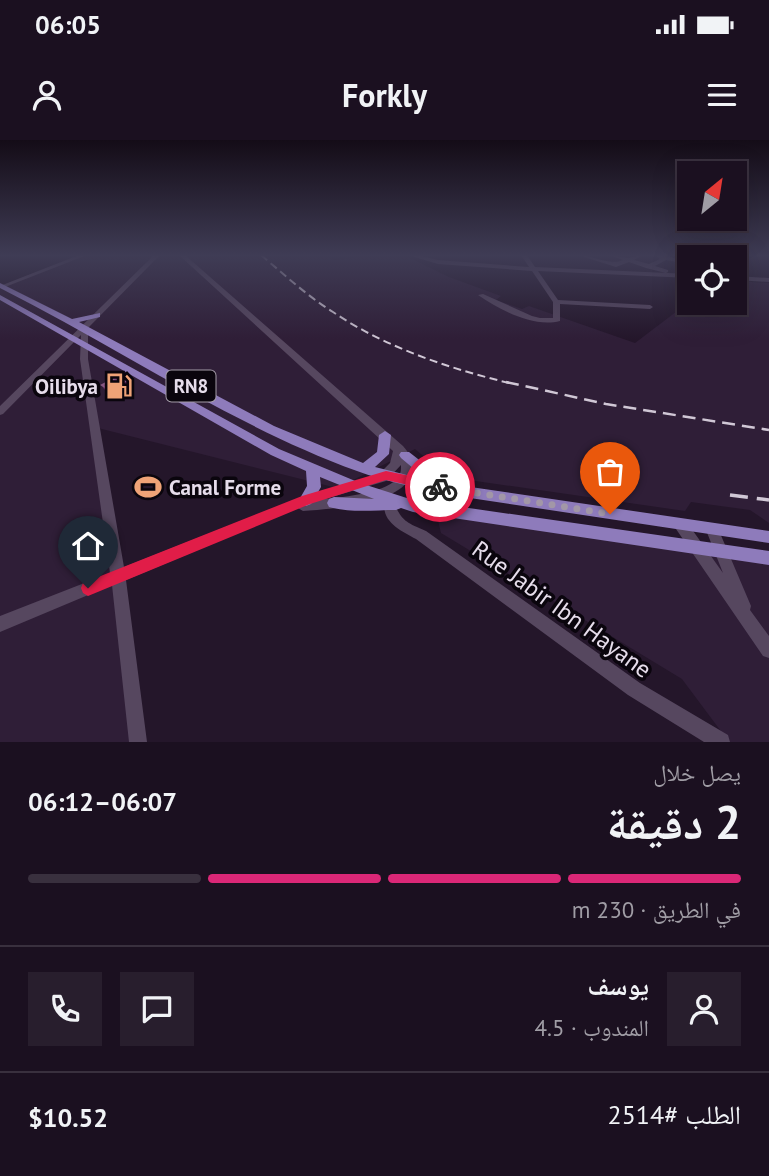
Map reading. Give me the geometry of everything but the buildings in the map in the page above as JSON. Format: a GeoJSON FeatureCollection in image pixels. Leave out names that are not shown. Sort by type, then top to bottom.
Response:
{"type":"FeatureCollection","features":[{"type":"Feature","properties":{"kind":"main road","name":"RN8"},"geometry":{"type":"LineString","coordinates":[[1,289],[85,329],[290,438],[386,475],[447,489],[769,537]]}},
{"type":"Feature","properties":{"kind":"main road","name":"RN8"},"geometry":{"type":"LineString","coordinates":[[1,289],[79,342],[313,470],[384,499],[413,506],[769,558]]}},
{"type":"Feature","properties":{"kind":"main road"},"geometry":{"type":"LineString","coordinates":[[69,322],[97,315]]}},
{"type":"Feature","properties":{"kind":"main road"},"geometry":{"type":"LineString","coordinates":[[365,468],[382,456],[385,435]]}},
{"type":"Feature","properties":{"kind":"main road"},"geometry":{"type":"LineString","coordinates":[[402,452],[447,489]]}},
{"type":"Feature","properties":{"kind":"main road"},"geometry":{"type":"LineString","coordinates":[[306,500],[315,483],[313,470]]}},
{"type":"Feature","properties":{"kind":"main road"},"geometry":{"type":"LineString","coordinates":[[334,503],[349,505],[384,499]]}},
{"type":"Feature","properties":{"kind":"street"},"geometry":{"type":"LineString","coordinates":[[0,412],[79,342],[85,329],[129,283]]}},
{"type":"Feature","properties":{"kind":"street"},"geometry":{"type":"LineString","coordinates":[[214,283],[402,452],[404,480],[389,491],[384,499]]}},
{"type":"Feature","properties":{"kind":"street"},"geometry":{"type":"LineString","coordinates":[[481,295],[526,317],[547,322],[557,319],[556,302],[543,283]]}},
{"type":"Feature","properties":{"kind":"street"},"geometry":{"type":"LineString","coordinates":[[556,302],[650,307]]}},
{"type":"Feature","properties":{"kind":"street"},"geometry":{"type":"LineString","coordinates":[[79,342],[117,575],[138,742]]}},
{"type":"Feature","properties":{"kind":"street"},"geometry":{"type":"LineString","coordinates":[[0,624],[306,500],[386,475],[402,452]]}},
{"type":"Feature","properties":{"kind":"street","name":"Rue Jabir Ibn Hayane"},"geometry":{"type":"LineString","coordinates":[[384,499],[391,518],[398,525],[421,535],[634,689],[721,742]]}},
{"type":"Feature","properties":{"kind":"street"},"geometry":{"type":"LineString","coordinates":[[290,508],[334,503]]}},
{"type":"Feature","properties":{"kind":"street"},"geometry":{"type":"LineString","coordinates":[[681,525],[747,615],[769,650]]}},
{"type":"Feature","properties":{"kind":"street"},"geometry":{"type":"LineString","coordinates":[[712,530],[747,615]]}},
{"type":"Feature","properties":{"kind":"shaded area"},"geometry":{"type":"Polygon","coordinates":[[[8,283],[466,283],[501,296],[496,300],[522,309],[529,306],[635,343],[677,311],[677,315],[747,315],[747,283],[769,283],[769,523],[750,510],[691,502],[685,511],[448,477],[415,449],[337,488],[90,426],[135,742],[0,742],[0,286],[8,283]]]}},
{"type":"Feature","properties":{"kind":"shaded area"},"geometry":{"type":"Polygon","coordinates":[[[434,504],[769,556],[769,742],[729,742],[682,679],[441,533],[434,504]]]}},
{"type":"Feature","properties":{"kind":"railway"},"geometry":{"type":"LineString","coordinates":[[294,283],[353,325],[397,347],[443,364],[513,384]]}},
{"type":"Feature","properties":{"kind":"railway"},"geometry":{"type":"LineString","coordinates":[[506,382],[606,404],[769,430]]}},
{"type":"Feature","properties":{"kind":"railway"},"geometry":{"type":"LineString","coordinates":[[730,495],[769,500]]}},
{"type":"Feature","properties":{"kind":"way so far"},"geometry":{"type":"LineString","coordinates":[[440,487],[610,514]]}},
{"type":"Feature","properties":{"kind":"place","name":"Oilibya"},"geometry":{"type":"Point","coordinates":[119,386]}},
{"type":"Feature","properties":{"kind":"place","name":"Canal Forme"},"geometry":{"type":"Point","coordinates":[148,487]}},
{"type":"Feature","properties":{"kind":"route"},"geometry":{"type":"LineString","coordinates":[[88,588],[306,500],[386,475],[440,487]]}}]}
